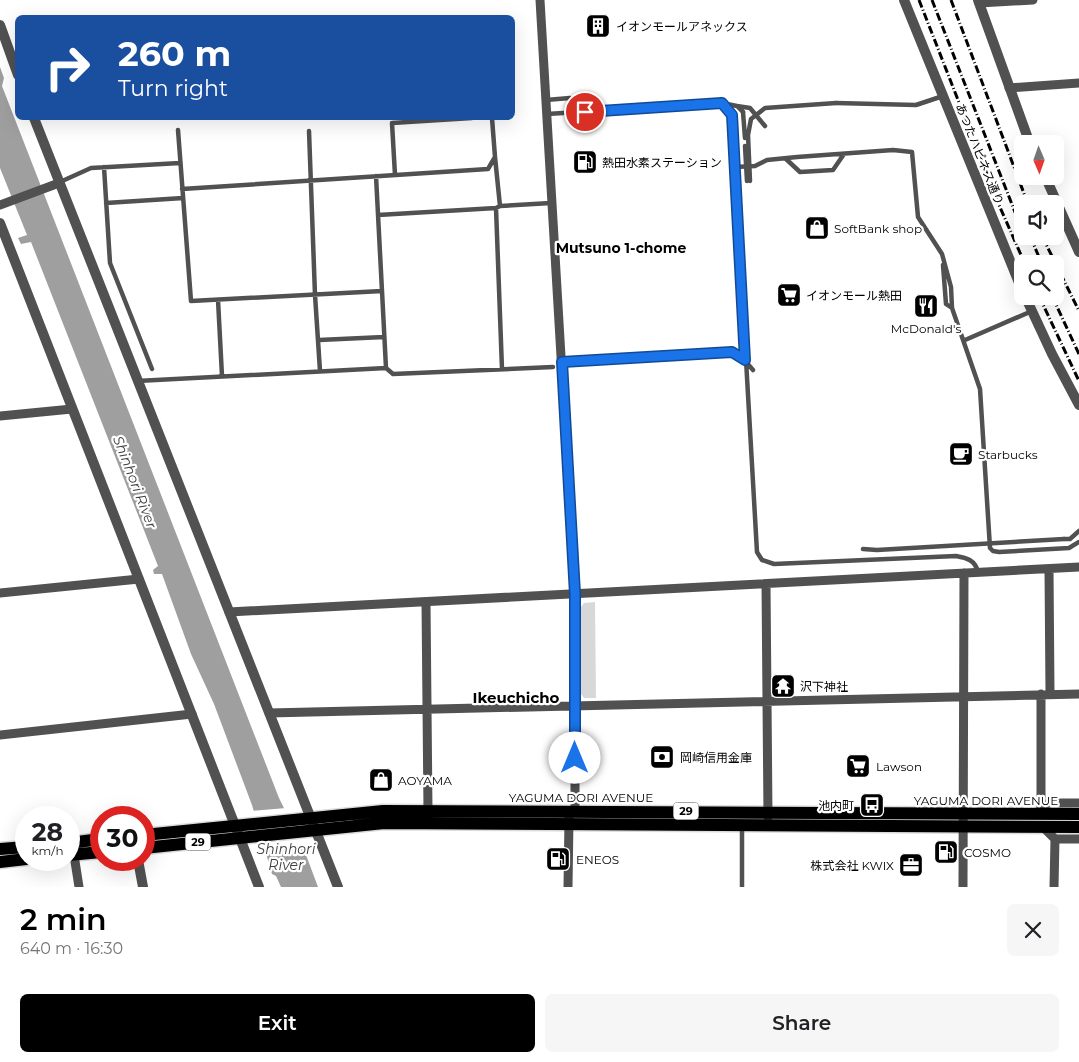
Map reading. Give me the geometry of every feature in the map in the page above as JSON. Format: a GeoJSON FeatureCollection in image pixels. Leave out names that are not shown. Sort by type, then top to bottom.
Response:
{"type":"FeatureCollection","features":[{"type":"Feature","properties":{"kind":"main road","name":"YAGUMA DORI AVENUE"},"geometry":{"type":"LineString","coordinates":[[155,847],[384,823],[768,825],[963,821],[1040,810],[1079,827]]}},
{"type":"Feature","properties":{"kind":"main road","name":"YAGUMA DORI AVENUE"},"geometry":{"type":"LineString","coordinates":[[155,834],[383,811],[768,812],[963,821],[1043,827],[1079,814]]}},
{"type":"Feature","properties":{"kind":"main road"},"geometry":{"type":"LineString","coordinates":[[0,849],[15,848]]}},
{"type":"Feature","properties":{"kind":"main road"},"geometry":{"type":"LineString","coordinates":[[0,862],[15,860]]}},
{"type":"Feature","properties":{"kind":"street"},"geometry":{"type":"LineString","coordinates":[[540,0],[575,594],[575,706],[568,887]]}},
{"type":"Feature","properties":{"kind":"street","name":"あつたハピネス通り"},"geometry":{"type":"LineString","coordinates":[[904,0],[1014,270]]}},
{"type":"Feature","properties":{"kind":"street"},"geometry":{"type":"LineString","coordinates":[[1027,135],[979,2],[1033,0]]}},
{"type":"Feature","properties":{"kind":"street"},"geometry":{"type":"LineString","coordinates":[[0,25],[15,66]]}},
{"type":"Feature","properties":{"kind":"street"},"geometry":{"type":"LineString","coordinates":[[1009,88],[1079,83]]}},
{"type":"Feature","properties":{"kind":"street"},"geometry":{"type":"LineString","coordinates":[[35,120],[54,185],[137,381],[230,612],[269,713],[310,831],[338,887]]}},
{"type":"Feature","properties":{"kind":"street"},"geometry":{"type":"LineString","coordinates":[[2,204],[54,185]]}},
{"type":"Feature","properties":{"kind":"street"},"geometry":{"type":"LineString","coordinates":[[1049,185],[1079,252]]}},
{"type":"Feature","properties":{"kind":"street"},"geometry":{"type":"LineString","coordinates":[[0,223],[259,887]]}},
{"type":"Feature","properties":{"kind":"street"},"geometry":{"type":"LineString","coordinates":[[1029,305],[1079,405]]}},
{"type":"Feature","properties":{"kind":"street"},"geometry":{"type":"LineString","coordinates":[[0,416],[72,409]]}},
{"type":"Feature","properties":{"kind":"street"},"geometry":{"type":"LineString","coordinates":[[230,612],[1079,567]]}},
{"type":"Feature","properties":{"kind":"street"},"geometry":{"type":"LineString","coordinates":[[1040,810],[1049,569]]}},
{"type":"Feature","properties":{"kind":"street"},"geometry":{"type":"LineString","coordinates":[[963,887],[964,573]]}},
{"type":"Feature","properties":{"kind":"street"},"geometry":{"type":"LineString","coordinates":[[0,593],[139,579]]}},
{"type":"Feature","properties":{"kind":"street"},"geometry":{"type":"LineString","coordinates":[[766,584],[768,825]]}},
{"type":"Feature","properties":{"kind":"street"},"geometry":{"type":"LineString","coordinates":[[426,602],[428,811]]}},
{"type":"Feature","properties":{"kind":"street"},"geometry":{"type":"LineString","coordinates":[[269,713],[1079,694]]}},
{"type":"Feature","properties":{"kind":"street"},"geometry":{"type":"LineString","coordinates":[[0,734],[192,714]]}},
{"type":"Feature","properties":{"kind":"street"},"geometry":{"type":"LineString","coordinates":[[1040,810],[1050,803],[1079,803]]}},
{"type":"Feature","properties":{"kind":"street"},"geometry":{"type":"LineString","coordinates":[[1043,827],[1055,839],[1054,887]]}},
{"type":"Feature","properties":{"kind":"street"},"geometry":{"type":"LineString","coordinates":[[1055,839],[1079,838]]}},
{"type":"Feature","properties":{"kind":"street"},"geometry":{"type":"LineString","coordinates":[[75,871],[79,887]]}},
{"type":"Feature","properties":{"kind":"street"},"geometry":{"type":"LineString","coordinates":[[140,871],[143,887]]}},
{"type":"Feature","properties":{"kind":"lane"},"geometry":{"type":"LineString","coordinates":[[737,106],[742,112],[749,181],[748,135],[751,119],[765,108],[836,103],[916,105],[943,95]]}},
{"type":"Feature","properties":{"kind":"lane"},"geometry":{"type":"LineString","coordinates":[[546,100],[570,98]]}},
{"type":"Feature","properties":{"kind":"lane"},"geometry":{"type":"LineString","coordinates":[[722,103],[732,115],[745,360],[758,552],[762,560],[774,564],[956,556],[971,560],[976,565],[978,572]]}},
{"type":"Feature","properties":{"kind":"lane"},"geometry":{"type":"LineString","coordinates":[[547,114],[722,103],[750,108],[765,126]]}},
{"type":"Feature","properties":{"kind":"lane"},"geometry":{"type":"LineString","coordinates":[[395,175],[392,123],[440,120]]}},
{"type":"Feature","properties":{"kind":"lane"},"geometry":{"type":"LineString","coordinates":[[492,120],[498,207],[502,369]]}},
{"type":"Feature","properties":{"kind":"lane"},"geometry":{"type":"LineString","coordinates":[[178,130],[191,301],[382,291]]}},
{"type":"Feature","properties":{"kind":"lane"},"geometry":{"type":"LineString","coordinates":[[309,131],[315,295],[320,371]]}},
{"type":"Feature","properties":{"kind":"lane"},"geometry":{"type":"LineString","coordinates":[[735,167],[755,166],[767,160],[893,150],[912,152],[918,217],[942,254],[951,287],[952,308],[955,320],[965,340],[980,389],[990,548],[993,551],[999,552],[1069,548],[1079,542]]}},
{"type":"Feature","properties":{"kind":"lane"},"geometry":{"type":"LineString","coordinates":[[786,159],[800,172],[833,170],[844,154]]}},
{"type":"Feature","properties":{"kind":"lane"},"geometry":{"type":"LineString","coordinates":[[182,189],[488,169],[495,156]]}},
{"type":"Feature","properties":{"kind":"lane"},"geometry":{"type":"LineString","coordinates":[[54,185],[91,168],[180,163]]}},
{"type":"Feature","properties":{"kind":"lane"},"geometry":{"type":"LineString","coordinates":[[104,167],[110,262],[152,369]]}},
{"type":"Feature","properties":{"kind":"lane"},"geometry":{"type":"LineString","coordinates":[[376,176],[386,368]]}},
{"type":"Feature","properties":{"kind":"lane"},"geometry":{"type":"LineString","coordinates":[[106,202],[183,198]]}},
{"type":"Feature","properties":{"kind":"lane"},"geometry":{"type":"LineString","coordinates":[[378,215],[553,203]]}},
{"type":"Feature","properties":{"kind":"lane"},"geometry":{"type":"LineString","coordinates":[[218,300],[222,376]]}},
{"type":"Feature","properties":{"kind":"lane"},"geometry":{"type":"LineString","coordinates":[[965,340],[1032,311]]}},
{"type":"Feature","properties":{"kind":"lane"},"geometry":{"type":"LineString","coordinates":[[319,340],[384,337]]}},
{"type":"Feature","properties":{"kind":"lane"},"geometry":{"type":"LineString","coordinates":[[562,362],[732,352],[745,360],[753,370]]}},
{"type":"Feature","properties":{"kind":"lane"},"geometry":{"type":"LineString","coordinates":[[137,381],[386,368],[393,374],[553,367]]}},
{"type":"Feature","properties":{"kind":"lane"},"geometry":{"type":"LineString","coordinates":[[863,549],[877,550],[1070,539],[1079,531]]}},
{"type":"Feature","properties":{"kind":"lane"},"geometry":{"type":"LineString","coordinates":[[742,825],[742,887]]}},
{"type":"Feature","properties":{"kind":"shaded area"},"geometry":{"type":"Polygon","coordinates":[[[595,602],[596,698],[584,698],[581,694],[581,607],[584,603],[595,602]]]}},
{"type":"Feature","properties":{"kind":"water","name":"Shinhori River"},"geometry":{"type":"Polygon","coordinates":[[[0,67],[4,78],[2,86],[15,120],[279,798],[303,847],[318,887],[281,887],[276,876],[272,874],[252,805],[214,704],[191,654],[162,574],[154,574],[153,570],[158,566],[31,242],[21,244],[18,238],[27,235],[0,168],[0,67]]]}},
{"type":"Feature","properties":{"kind":"pier"},"geometry":{"type":"Polygon","coordinates":[[[286,808],[305,847],[301,845],[262,850],[251,811],[286,808]]]}},
{"type":"Feature","properties":{"kind":"railway"},"geometry":{"type":"LineString","coordinates":[[919,0],[999,205],[1021,255]]}},
{"type":"Feature","properties":{"kind":"railway"},"geometry":{"type":"LineString","coordinates":[[932,0],[1014,210]]}},
{"type":"Feature","properties":{"kind":"railway"},"geometry":{"type":"LineString","coordinates":[[951,0],[1025,195]]}},
{"type":"Feature","properties":{"kind":"railway"},"geometry":{"type":"LineString","coordinates":[[1034,245],[1038,255]]}},
{"type":"Feature","properties":{"kind":"railway"},"geometry":{"type":"LineString","coordinates":[[1046,245],[1079,311]]}},
{"type":"Feature","properties":{"kind":"railway"},"geometry":{"type":"LineString","coordinates":[[1043,305],[1079,381]]}},
{"type":"Feature","properties":{"kind":"railway"},"geometry":{"type":"LineString","coordinates":[[1056,305],[1079,354]]}},
{"type":"Feature","properties":{"kind":"place","name":"イオンモールアネックス"},"geometry":{"type":"Point","coordinates":[598,26]}},
{"type":"Feature","properties":{"kind":"place","name":"熱田水素ステーション"},"geometry":{"type":"Point","coordinates":[585,162]}},
{"type":"Feature","properties":{"kind":"place","name":"SoftBank shop"},"geometry":{"type":"Point","coordinates":[817,228]}},
{"type":"Feature","properties":{"kind":"place","name":"イオンモール熱田"},"geometry":{"type":"Point","coordinates":[789,295]}},
{"type":"Feature","properties":{"kind":"place","name":"McDonald's"},"geometry":{"type":"Point","coordinates":[926,306]}},
{"type":"Feature","properties":{"kind":"place","name":"Starbucks"},"geometry":{"type":"Point","coordinates":[961,454]}},
{"type":"Feature","properties":{"kind":"place","name":"沢下神社"},"geometry":{"type":"Point","coordinates":[783,686]}},
{"type":"Feature","properties":{"kind":"place","name":"岡崎信用金庫"},"geometry":{"type":"Point","coordinates":[662,757]}},
{"type":"Feature","properties":{"kind":"place","name":"Lawson"},"geometry":{"type":"Point","coordinates":[858,766]}},
{"type":"Feature","properties":{"kind":"place","name":"AOYAMA"},"geometry":{"type":"Point","coordinates":[381,780]}},
{"type":"Feature","properties":{"kind":"place","name":"池内町"},"geometry":{"type":"Point","coordinates":[872,805]}},
{"type":"Feature","properties":{"kind":"place","name":"COSMO"},"geometry":{"type":"Point","coordinates":[946,852]}},
{"type":"Feature","properties":{"kind":"place","name":"ENEOS"},"geometry":{"type":"Point","coordinates":[558,859]}},
{"type":"Feature","properties":{"kind":"place","name":"株式会社 KWIX"},"geometry":{"type":"Point","coordinates":[911,865]}},
{"type":"Feature","properties":{"kind":"district","name":"Mutsuno 1-chome"},"geometry":{"type":"Point","coordinates":[621,248]}},
{"type":"Feature","properties":{"kind":"district","name":"Ikeuchicho"},"geometry":{"type":"Point","coordinates":[516,697]}},
{"type":"Feature","properties":{"kind":"route"},"geometry":{"type":"LineString","coordinates":[[575,758],[575,594],[562,362],[732,352],[740,355],[745,360],[732,115],[722,103],[585,112]]}}]}
